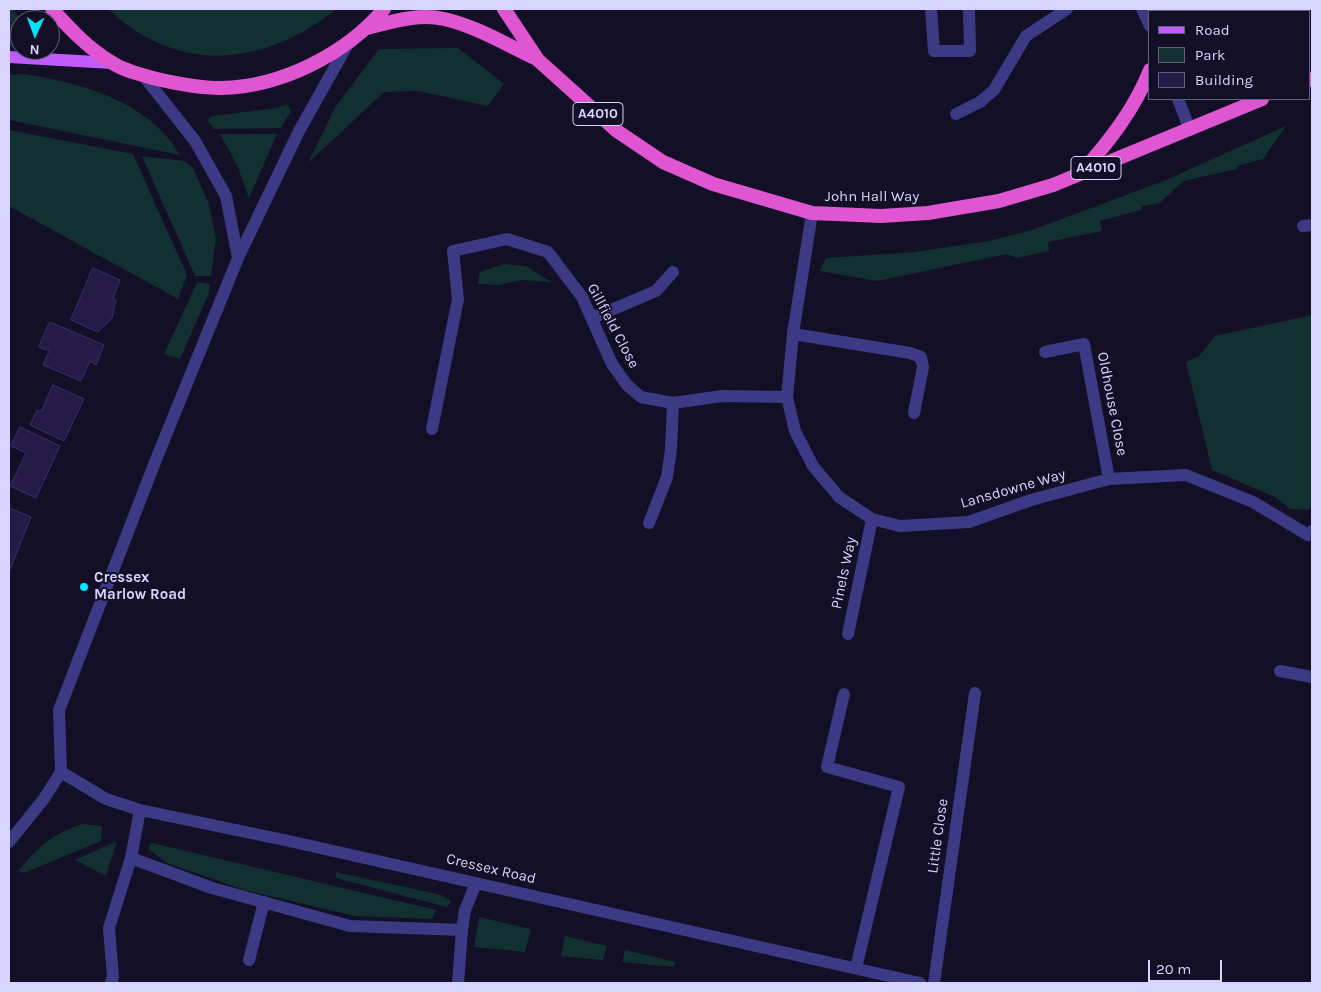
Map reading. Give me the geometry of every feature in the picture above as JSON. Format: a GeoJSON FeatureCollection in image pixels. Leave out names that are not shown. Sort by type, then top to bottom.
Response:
{"type":"FeatureCollection","features":[{"type":"Feature","properties":{"kind":"highway"},"geometry":{"type":"LineString","coordinates":[[52,9],[75,34],[112,63],[143,75],[178,84],[221,88],[261,83],[297,72],[349,42],[367,28],[384,9]]}},
{"type":"Feature","properties":{"kind":"highway","name":"John Hall Way"},"geometry":{"type":"LineString","coordinates":[[504,9],[538,60],[617,131],[664,162],[712,184],[812,212],[881,216],[928,213],[1000,200],[1053,186],[1260,100]]}},
{"type":"Feature","properties":{"kind":"highway","name":"John Hall Way"},"geometry":{"type":"LineString","coordinates":[[367,28],[400,20],[444,19],[481,33],[538,60]]}},
{"type":"Feature","properties":{"kind":"highway"},"geometry":{"type":"LineString","coordinates":[[1080,174],[1121,126],[1141,92],[1148,75]]}},
{"type":"Feature","properties":{"kind":"main road"},"geometry":{"type":"LineString","coordinates":[[9,58],[112,63]]}},
{"type":"Feature","properties":{"kind":"street"},"geometry":{"type":"LineString","coordinates":[[932,9],[934,51],[970,51],[969,9]]}},
{"type":"Feature","properties":{"kind":"street"},"geometry":{"type":"LineString","coordinates":[[956,114],[980,102],[994,90],[1026,36],[1067,9]]}},
{"type":"Feature","properties":{"kind":"street"},"geometry":{"type":"LineString","coordinates":[[1142,9],[1148,22]]}},
{"type":"Feature","properties":{"kind":"street"},"geometry":{"type":"LineString","coordinates":[[9,842],[43,800],[61,772],[59,710],[238,258],[299,131],[349,42]]}},
{"type":"Feature","properties":{"kind":"street"},"geometry":{"type":"LineString","coordinates":[[143,75],[195,141],[226,196],[238,258]]}},
{"type":"Feature","properties":{"kind":"street"},"geometry":{"type":"LineString","coordinates":[[1178,100],[1190,130]]}},
{"type":"Feature","properties":{"kind":"street","name":"Lansdowne Way"},"geometry":{"type":"LineString","coordinates":[[812,212],[793,334],[787,396],[795,432],[813,466],[839,497],[872,519],[900,526],[969,522],[1031,500],[1109,479],[1186,475],[1253,502],[1311,536]]}},
{"type":"Feature","properties":{"kind":"street","name":"Gillfield Close"},"geometry":{"type":"LineString","coordinates":[[432,429],[458,299],[453,251],[507,239],[548,252],[582,297],[612,364],[627,385],[641,397],[673,403],[722,396],[787,396]]}},
{"type":"Feature","properties":{"kind":"street"},"geometry":{"type":"LineString","coordinates":[[592,318],[656,291],[673,272]]}},
{"type":"Feature","properties":{"kind":"street"},"geometry":{"type":"LineString","coordinates":[[793,334],[910,353],[921,358],[923,368],[914,413]]}},
{"type":"Feature","properties":{"kind":"street","name":"Oldhouse Close"},"geometry":{"type":"LineString","coordinates":[[1045,352],[1084,344],[1109,479]]}},
{"type":"Feature","properties":{"kind":"street"},"geometry":{"type":"LineString","coordinates":[[649,523],[667,476],[671,450],[673,403]]}},
{"type":"Feature","properties":{"kind":"street","name":"Pinels Way"},"geometry":{"type":"LineString","coordinates":[[848,634],[872,519]]}},
{"type":"Feature","properties":{"kind":"street"},"geometry":{"type":"LineString","coordinates":[[1280,671],[1312,676]]}},
{"type":"Feature","properties":{"kind":"street","name":"Little Close"},"geometry":{"type":"LineString","coordinates":[[934,983],[975,693]]}},
{"type":"Feature","properties":{"kind":"street"},"geometry":{"type":"LineString","coordinates":[[844,694],[827,767],[899,787],[856,968]]}},
{"type":"Feature","properties":{"kind":"street","name":"Cressex Road"},"geometry":{"type":"LineString","coordinates":[[61,772],[106,800],[140,810],[476,882],[920,983]]}},
{"type":"Feature","properties":{"kind":"street"},"geometry":{"type":"LineString","coordinates":[[111,983],[114,977],[108,928],[131,858],[140,810]]}},
{"type":"Feature","properties":{"kind":"street"},"geometry":{"type":"LineString","coordinates":[[131,858],[212,888],[350,926],[462,930]]}},
{"type":"Feature","properties":{"kind":"street"},"geometry":{"type":"LineString","coordinates":[[458,983],[465,910],[476,882]]}},
{"type":"Feature","properties":{"kind":"street"},"geometry":{"type":"LineString","coordinates":[[249,960],[264,902]]}},
{"type":"Feature","properties":{"kind":"green space"},"geometry":{"type":"Polygon","coordinates":[[[9,9],[13,9],[10,10],[9,46],[9,9]]]}},
{"type":"Feature","properties":{"kind":"green space"},"geometry":{"type":"Polygon","coordinates":[[[108,9],[337,9],[309,28],[280,42],[251,52],[222,55],[192,53],[163,45],[135,31],[108,9]]]}},
{"type":"Feature","properties":{"kind":"green space"},"geometry":{"type":"Polygon","coordinates":[[[458,48],[504,84],[488,106],[418,91],[384,92],[308,163],[336,106],[379,49],[458,48]]]}},
{"type":"Feature","properties":{"kind":"green space"},"geometry":{"type":"Polygon","coordinates":[[[24,74],[90,89],[132,108],[151,121],[167,136],[180,155],[9,120],[9,75],[24,74]]]}},
{"type":"Feature","properties":{"kind":"green space"},"geometry":{"type":"Polygon","coordinates":[[[287,104],[291,111],[281,128],[214,129],[207,120],[212,116],[277,108],[287,104]]]}},
{"type":"Feature","properties":{"kind":"green space"},"geometry":{"type":"Polygon","coordinates":[[[1286,126],[1263,159],[1237,166],[1237,169],[1183,181],[1160,203],[1142,206],[1141,210],[1100,221],[1102,231],[1048,242],[1049,251],[1016,258],[1007,254],[877,281],[819,271],[826,258],[915,252],[989,241],[1032,230],[1166,180],[1286,126]]]}},
{"type":"Feature","properties":{"kind":"green space"},"geometry":{"type":"Polygon","coordinates":[[[9,130],[133,154],[187,275],[178,299],[9,206],[9,130]]]}},
{"type":"Feature","properties":{"kind":"green space"},"geometry":{"type":"Polygon","coordinates":[[[220,134],[277,134],[249,198],[237,165],[220,134]]]}},
{"type":"Feature","properties":{"kind":"green space"},"geometry":{"type":"Polygon","coordinates":[[[142,156],[184,161],[193,168],[209,204],[216,239],[211,276],[195,276],[142,156]]]}},
{"type":"Feature","properties":{"kind":"green space"},"geometry":{"type":"Polygon","coordinates":[[[504,264],[526,266],[551,282],[522,280],[498,285],[478,284],[480,272],[504,264]]]}},
{"type":"Feature","properties":{"kind":"green space"},"geometry":{"type":"Polygon","coordinates":[[[197,282],[210,284],[209,293],[180,359],[164,354],[197,282]]]}},
{"type":"Feature","properties":{"kind":"green space"},"geometry":{"type":"Polygon","coordinates":[[[1312,315],[1312,507],[1309,510],[1290,509],[1275,497],[1212,470],[1186,362],[1199,356],[1215,336],[1312,315]]]}},
{"type":"Feature","properties":{"kind":"green space"},"geometry":{"type":"Polygon","coordinates":[[[82,824],[102,826],[101,841],[24,873],[18,871],[46,842],[62,832],[82,824]]]}},
{"type":"Feature","properties":{"kind":"green space"},"geometry":{"type":"Polygon","coordinates":[[[117,841],[106,876],[75,860],[117,841]]]}},
{"type":"Feature","properties":{"kind":"green space"},"geometry":{"type":"Polygon","coordinates":[[[152,843],[436,910],[432,919],[355,916],[244,890],[167,863],[148,849],[152,843]]]}},
{"type":"Feature","properties":{"kind":"green space"},"geometry":{"type":"Polygon","coordinates":[[[336,872],[441,895],[451,901],[447,907],[336,878],[336,872]]]}},
{"type":"Feature","properties":{"kind":"green space"},"geometry":{"type":"Polygon","coordinates":[[[479,917],[531,929],[525,952],[474,947],[479,917]]]}},
{"type":"Feature","properties":{"kind":"green space"},"geometry":{"type":"Polygon","coordinates":[[[565,936],[607,946],[603,960],[561,956],[565,936]]]}},
{"type":"Feature","properties":{"kind":"green space"},"geometry":{"type":"Polygon","coordinates":[[[625,950],[676,962],[673,967],[622,962],[625,950]]]}},
{"type":"Feature","properties":{"kind":"building"},"geometry":{"type":"Polygon","coordinates":[[[93,268],[120,280],[113,298],[116,300],[112,318],[98,332],[71,320],[93,268]]]}},
{"type":"Feature","properties":{"kind":"building"},"geometry":{"type":"Polygon","coordinates":[[[50,322],[104,345],[96,365],[90,361],[81,381],[43,365],[49,351],[39,347],[50,322]]]}},
{"type":"Feature","properties":{"kind":"building"},"geometry":{"type":"Polygon","coordinates":[[[53,385],[84,399],[64,441],[30,425],[37,410],[41,411],[53,385]]]}},
{"type":"Feature","properties":{"kind":"building"},"geometry":{"type":"Polygon","coordinates":[[[20,427],[60,446],[36,498],[10,486],[26,453],[11,446],[20,427]]]}},
{"type":"Feature","properties":{"kind":"building"},"geometry":{"type":"Polygon","coordinates":[[[9,508],[31,517],[9,572],[9,508]]]}},
{"type":"Feature","properties":{"kind":"place","name":"Cressex Marlow Road"},"geometry":{"type":"Point","coordinates":[84,587]}}]}
